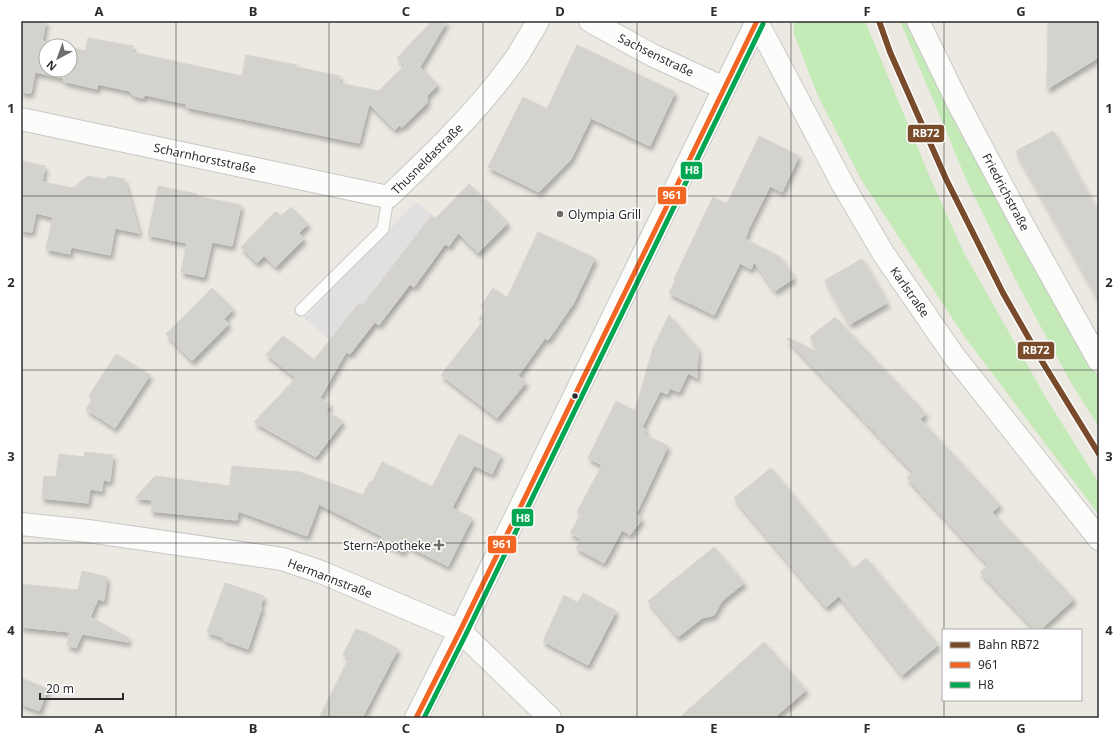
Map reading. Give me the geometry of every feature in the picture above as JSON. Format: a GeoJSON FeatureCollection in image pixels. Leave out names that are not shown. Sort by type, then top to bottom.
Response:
{"type":"FeatureCollection","features":[{"type":"Feature","properties":{"kind":"street","name":"Thusneldastraße"},"geometry":{"type":"LineString","coordinates":[[388,197],[446,142],[483,101],[512,64],[538,21]]}},
{"type":"Feature","properties":{"kind":"street","name":"Sachsenstraße"},"geometry":{"type":"LineString","coordinates":[[590,21],[652,55],[724,88]]}},
{"type":"Feature","properties":{"kind":"street"},"geometry":{"type":"LineString","coordinates":[[416,718],[460,631],[757,21]]}},
{"type":"Feature","properties":{"kind":"street","name":"Karlstraße"},"geometry":{"type":"LineString","coordinates":[[757,21],[835,169],[883,253],[954,356],[1099,539]]}},
{"type":"Feature","properties":{"kind":"street","name":"Friedrichstraße"},"geometry":{"type":"LineString","coordinates":[[918,21],[957,101],[1024,227],[1099,361]]}},
{"type":"Feature","properties":{"kind":"street","name":"Scharnhorststraße"},"geometry":{"type":"LineString","coordinates":[[21,119],[388,197]]}},
{"type":"Feature","properties":{"kind":"street","name":"Hermannstraße"},"geometry":{"type":"LineString","coordinates":[[21,524],[88,531],[282,559],[321,572],[460,631],[550,718]]}},
{"type":"Feature","properties":{"kind":"lane","name":"Thusneldastraße"},"geometry":{"type":"LineString","coordinates":[[301,310],[383,229],[388,197]]}},
{"type":"Feature","properties":{"kind":"shaded area"},"geometry":{"type":"Polygon","coordinates":[[[416,202],[458,234],[414,288],[351,357],[304,318],[416,202]]]}},
{"type":"Feature","properties":{"kind":"green space"},"geometry":{"type":"Polygon","coordinates":[[[794,21],[865,21],[932,182],[964,253],[1046,398],[1099,483],[1099,515],[964,336],[862,181],[818,96],[794,34],[794,21]]]}},
{"type":"Feature","properties":{"kind":"green space"},"geometry":{"type":"Polygon","coordinates":[[[900,21],[909,21],[1039,273],[1099,378],[1099,427],[1070,381],[1014,277],[966,179],[900,21]]]}},
{"type":"Feature","properties":{"kind":"building"},"geometry":{"type":"Polygon","coordinates":[[[21,21],[46,21],[43,38],[38,38],[38,73],[35,72],[31,93],[21,92],[21,21]]]}},
{"type":"Feature","properties":{"kind":"building"},"geometry":{"type":"Polygon","coordinates":[[[432,21],[447,21],[420,67],[438,85],[427,96],[427,103],[402,127],[399,125],[395,130],[369,104],[359,143],[186,107],[187,104],[146,95],[142,98],[132,95],[130,91],[98,84],[97,89],[63,81],[64,78],[78,78],[78,49],[86,51],[88,38],[133,46],[132,52],[242,76],[246,55],[297,65],[296,67],[340,76],[339,83],[379,91],[405,65],[397,58],[432,21]]]}},
{"type":"Feature","properties":{"kind":"building"},"geometry":{"type":"Polygon","coordinates":[[[1048,21],[1099,21],[1099,57],[1047,89],[1048,21]]]}},
{"type":"Feature","properties":{"kind":"building"},"geometry":{"type":"Polygon","coordinates":[[[577,45],[675,92],[650,146],[591,118],[571,159],[539,192],[488,167],[523,97],[547,109],[577,45]]]}},
{"type":"Feature","properties":{"kind":"building"},"geometry":{"type":"Polygon","coordinates":[[[1053,131],[1099,215],[1099,300],[1016,151],[1053,131]]]}},
{"type":"Feature","properties":{"kind":"building"},"geometry":{"type":"Polygon","coordinates":[[[759,136],[799,156],[782,192],[770,186],[745,239],[779,256],[794,278],[775,291],[754,262],[751,269],[740,263],[714,315],[669,293],[676,280],[674,279],[713,197],[727,204],[759,136]]]}},
{"type":"Feature","properties":{"kind":"building"},"geometry":{"type":"Polygon","coordinates":[[[21,161],[45,166],[42,182],[73,188],[88,176],[104,179],[109,176],[124,179],[139,233],[115,228],[110,255],[71,247],[70,254],[46,249],[53,217],[36,213],[32,232],[21,231],[21,161]]]}},
{"type":"Feature","properties":{"kind":"building"},"geometry":{"type":"Polygon","coordinates":[[[469,184],[508,223],[478,253],[458,233],[449,246],[445,244],[414,287],[410,284],[379,325],[366,316],[374,323],[350,354],[346,352],[320,398],[330,404],[326,411],[343,421],[316,457],[254,422],[296,378],[266,354],[283,336],[314,360],[359,303],[363,305],[431,216],[435,219],[469,184]]]}},
{"type":"Feature","properties":{"kind":"building"},"geometry":{"type":"Polygon","coordinates":[[[158,186],[197,194],[196,196],[241,205],[232,246],[212,242],[204,277],[181,272],[187,243],[148,235],[158,186]]]}},
{"type":"Feature","properties":{"kind":"building"},"geometry":{"type":"Polygon","coordinates":[[[291,207],[308,224],[299,233],[304,239],[276,267],[264,256],[257,263],[241,247],[276,211],[281,216],[291,207]]]}},
{"type":"Feature","properties":{"kind":"building"},"geometry":{"type":"Polygon","coordinates":[[[538,232],[595,258],[573,304],[548,340],[545,338],[518,376],[526,382],[497,418],[441,375],[483,321],[479,319],[486,309],[481,306],[493,288],[507,298],[538,232]]]}},
{"type":"Feature","properties":{"kind":"building"},"geometry":{"type":"Polygon","coordinates":[[[862,259],[887,303],[850,324],[825,280],[862,259]]]}},
{"type":"Feature","properties":{"kind":"building"},"geometry":{"type":"Polygon","coordinates":[[[212,288],[233,309],[224,319],[229,324],[192,361],[166,334],[212,288]]]}},
{"type":"Feature","properties":{"kind":"building"},"geometry":{"type":"Polygon","coordinates":[[[669,315],[698,349],[697,378],[688,373],[679,392],[670,388],[667,394],[660,391],[642,427],[646,430],[644,434],[668,446],[636,514],[642,519],[630,535],[622,530],[604,563],[576,548],[581,539],[570,533],[581,514],[577,512],[602,465],[588,458],[616,401],[635,411],[653,348],[669,315]]]}},
{"type":"Feature","properties":{"kind":"building"},"geometry":{"type":"Polygon","coordinates":[[[835,317],[926,414],[920,419],[1000,505],[992,512],[1074,599],[1041,629],[1034,629],[980,572],[988,565],[907,478],[913,472],[787,339],[789,338],[822,354],[810,337],[835,317]]]}},
{"type":"Feature","properties":{"kind":"building"},"geometry":{"type":"Polygon","coordinates":[[[116,354],[150,375],[115,428],[86,409],[93,399],[89,396],[116,354]]]}},
{"type":"Feature","properties":{"kind":"building"},"geometry":{"type":"Polygon","coordinates":[[[459,434],[501,455],[492,474],[474,465],[452,508],[472,518],[448,566],[406,545],[403,552],[380,541],[382,536],[319,504],[307,536],[238,511],[237,520],[151,511],[152,500],[135,498],[155,476],[230,486],[232,466],[300,472],[363,495],[370,481],[372,482],[382,462],[432,487],[459,434]]]}},
{"type":"Feature","properties":{"kind":"building"},"geometry":{"type":"Polygon","coordinates":[[[85,452],[113,455],[110,481],[103,480],[102,491],[90,489],[88,503],[42,498],[44,476],[56,477],[59,454],[84,457],[85,452]]]}},
{"type":"Feature","properties":{"kind":"building"},"geometry":{"type":"Polygon","coordinates":[[[771,468],[853,569],[866,558],[938,645],[902,675],[839,596],[826,607],[734,498],[771,468]]]}},
{"type":"Feature","properties":{"kind":"building"},"geometry":{"type":"Polygon","coordinates":[[[714,547],[744,583],[722,601],[714,615],[702,618],[678,637],[648,601],[714,547]]]}},
{"type":"Feature","properties":{"kind":"building"},"geometry":{"type":"Polygon","coordinates":[[[82,571],[107,577],[104,601],[98,599],[90,617],[129,638],[128,642],[82,634],[76,648],[67,645],[70,632],[21,627],[21,584],[78,590],[82,571]]]}},
{"type":"Feature","properties":{"kind":"building"},"geometry":{"type":"Polygon","coordinates":[[[225,583],[264,596],[260,607],[262,607],[248,649],[223,640],[224,638],[207,632],[225,583]]]}},
{"type":"Feature","properties":{"kind":"building"},"geometry":{"type":"Polygon","coordinates":[[[583,593],[616,611],[588,665],[543,641],[564,595],[578,603],[583,593]]]}},
{"type":"Feature","properties":{"kind":"building"},"geometry":{"type":"Polygon","coordinates":[[[356,629],[362,632],[363,631],[398,649],[362,718],[319,718],[349,658],[343,654],[356,629]]]}},
{"type":"Feature","properties":{"kind":"building"},"geometry":{"type":"Polygon","coordinates":[[[764,642],[806,690],[774,718],[679,718],[764,642]]]}},
{"type":"Feature","properties":{"kind":"building"},"geometry":{"type":"Polygon","coordinates":[[[21,678],[48,689],[39,711],[21,704],[21,678]]]}},
{"type":"Feature","properties":{"kind":"rail line","name":"RB72"},"geometry":{"type":"LineString","coordinates":[[879,21],[890,52],[946,179],[1003,293],[1043,363],[1099,454]]}},
{"type":"Feature","properties":{"kind":"transit line","name":"961"},"geometry":{"type":"LineString","coordinates":[[416,718],[460,631],[757,21]]}},
{"type":"Feature","properties":{"kind":"transit line","name":"H8"},"geometry":{"type":"LineString","coordinates":[[424,718],[763,24]]}},
{"type":"Feature","properties":{"kind":"place","name":"Olympia Grill"},"geometry":{"type":"Point","coordinates":[560,214]}},
{"type":"Feature","properties":{"kind":"place","name":"Stern-Apotheke"},"geometry":{"type":"Point","coordinates":[439,545]}}]}
